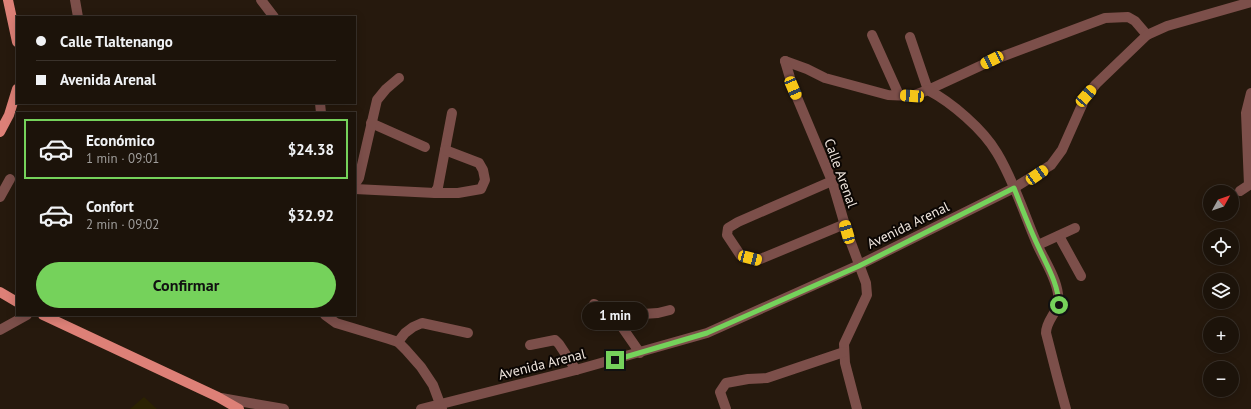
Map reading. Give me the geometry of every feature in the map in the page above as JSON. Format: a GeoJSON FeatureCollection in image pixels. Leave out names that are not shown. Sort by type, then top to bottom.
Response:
{"type":"FeatureCollection","features":[{"type":"Feature","properties":{"kind":"main road"},"geometry":{"type":"LineString","coordinates":[[8,0],[16,37]]}},
{"type":"Feature","properties":{"kind":"main road"},"geometry":{"type":"LineString","coordinates":[[0,132],[9,115],[16,92]]}},
{"type":"Feature","properties":{"kind":"main road"},"geometry":{"type":"LineString","coordinates":[[0,292],[16,301]]}},
{"type":"Feature","properties":{"kind":"main road"},"geometry":{"type":"LineString","coordinates":[[45,316],[218,397],[239,409]]}},
{"type":"Feature","properties":{"kind":"street"},"geometry":{"type":"LineString","coordinates":[[75,0],[78,16]]}},
{"type":"Feature","properties":{"kind":"street"},"geometry":{"type":"LineString","coordinates":[[261,0],[273,16]]}},
{"type":"Feature","properties":{"kind":"street","name":"Avenida Arenal"},"geometry":{"type":"LineString","coordinates":[[421,409],[442,406],[707,333],[859,266],[1014,188],[1051,165],[1062,150],[1086,96],[1096,84],[1147,35],[1167,26],[1251,3]]}},
{"type":"Feature","properties":{"kind":"street"},"geometry":{"type":"LineString","coordinates":[[872,35],[899,95],[912,96],[992,60],[1106,18],[1128,17],[1135,21],[1147,35]]}},
{"type":"Feature","properties":{"kind":"street"},"geometry":{"type":"LineString","coordinates":[[910,37],[928,90],[943,98],[980,131],[996,151],[1056,284],[1059,295],[1059,305],[1046,327],[1046,333],[1056,376],[1066,409]]}},
{"type":"Feature","properties":{"kind":"street","name":"Calle Arenal"},"geometry":{"type":"LineString","coordinates":[[857,409],[844,363],[844,344],[867,295],[866,283],[845,224],[832,181],[793,88],[785,61],[807,69],[825,78],[888,95],[899,95]]}},
{"type":"Feature","properties":{"kind":"street"},"geometry":{"type":"LineString","coordinates":[[356,182],[359,178],[377,100],[386,89],[399,78]]}},
{"type":"Feature","properties":{"kind":"street"},"geometry":{"type":"LineString","coordinates":[[1240,191],[1249,185],[1248,124],[1246,113],[1251,93]]}},
{"type":"Feature","properties":{"kind":"street"},"geometry":{"type":"LineString","coordinates":[[435,193],[438,187],[452,113]]}},
{"type":"Feature","properties":{"kind":"street"},"geometry":{"type":"LineString","coordinates":[[372,123],[425,146]]}},
{"type":"Feature","properties":{"kind":"street"},"geometry":{"type":"LineString","coordinates":[[356,189],[458,193],[481,189],[485,180],[483,170],[479,163],[445,150]]}},
{"type":"Feature","properties":{"kind":"street"},"geometry":{"type":"LineString","coordinates":[[0,197],[10,179]]}},
{"type":"Feature","properties":{"kind":"street"},"geometry":{"type":"LineString","coordinates":[[832,181],[738,222],[728,228],[727,235],[741,256],[758,260],[845,224]]}},
{"type":"Feature","properties":{"kind":"street"},"geometry":{"type":"LineString","coordinates":[[1038,245],[1075,228]]}},
{"type":"Feature","properties":{"kind":"street"},"geometry":{"type":"LineString","coordinates":[[1059,236],[1081,276]]}},
{"type":"Feature","properties":{"kind":"street"},"geometry":{"type":"LineString","coordinates":[[594,304],[612,316],[640,352]]}},
{"type":"Feature","properties":{"kind":"street"},"geometry":{"type":"LineString","coordinates":[[612,316],[658,313],[670,310]]}},
{"type":"Feature","properties":{"kind":"street"},"geometry":{"type":"LineString","coordinates":[[0,330],[26,316]]}},
{"type":"Feature","properties":{"kind":"street"},"geometry":{"type":"LineString","coordinates":[[326,316],[336,323],[398,342],[421,367],[433,385],[442,406]]}},
{"type":"Feature","properties":{"kind":"street"},"geometry":{"type":"LineString","coordinates":[[398,342],[405,333],[422,323],[468,333]]}},
{"type":"Feature","properties":{"kind":"street"},"geometry":{"type":"LineString","coordinates":[[530,345],[555,340],[576,370]]}},
{"type":"Feature","properties":{"kind":"street"},"geometry":{"type":"LineString","coordinates":[[726,409],[720,392],[726,383],[748,379],[767,378],[844,352]]}},
{"type":"Feature","properties":{"kind":"street"},"geometry":{"type":"LineString","coordinates":[[218,397],[284,409]]}},
{"type":"Feature","properties":{"kind":"sand"},"geometry":{"type":"Polygon","coordinates":[[[144,397],[157,409],[130,409],[144,397]]]}},
{"type":"Feature","properties":{"kind":"route"},"geometry":{"type":"LineString","coordinates":[[615,360],[707,333],[859,266],[1014,188],[1056,284],[1059,295],[1059,305]]}}]}
